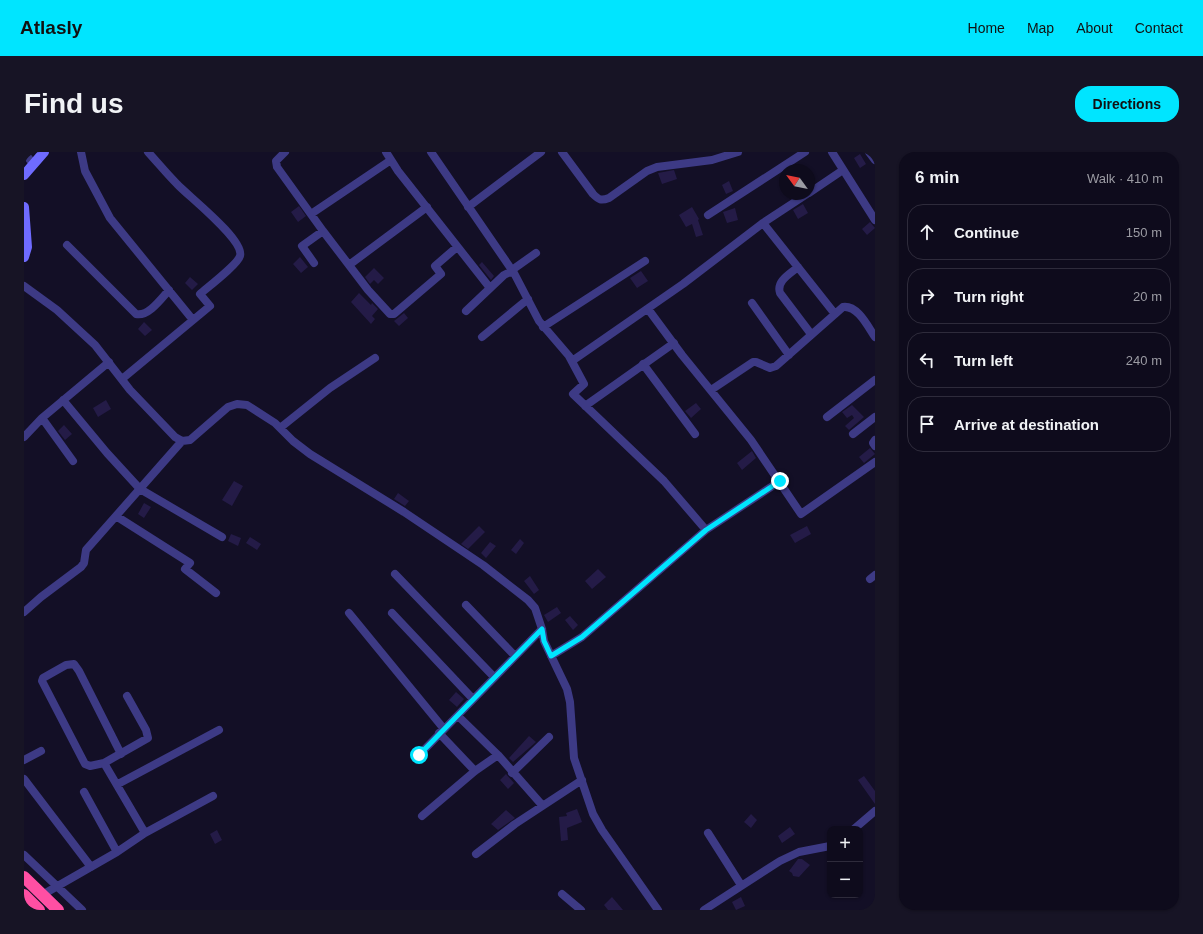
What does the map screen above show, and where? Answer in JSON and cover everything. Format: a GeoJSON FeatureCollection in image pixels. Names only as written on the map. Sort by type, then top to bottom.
{"type":"FeatureCollection","features":[{"type":"Feature","properties":{"kind":"highway"},"geometry":{"type":"LineString","coordinates":[[24,878],[58,910]]}},
{"type":"Feature","properties":{"kind":"street"},"geometry":{"type":"LineString","coordinates":[[24,152],[33,164]]}},
{"type":"Feature","properties":{"kind":"street"},"geometry":{"type":"LineString","coordinates":[[24,174],[44,152]]}},
{"type":"Feature","properties":{"kind":"street"},"geometry":{"type":"LineString","coordinates":[[81,152],[85,171],[110,218],[194,320]]}},
{"type":"Feature","properties":{"kind":"street"},"geometry":{"type":"LineString","coordinates":[[122,379],[210,306],[200,294],[240,258],[240,249],[230,236],[177,184],[148,152]]}},
{"type":"Feature","properties":{"kind":"street"},"geometry":{"type":"LineString","coordinates":[[285,152],[277,158],[276,164],[323,231],[390,314],[394,314],[441,274],[435,266],[457,246]]}},
{"type":"Feature","properties":{"kind":"street"},"geometry":{"type":"LineString","coordinates":[[386,152],[490,288]]}},
{"type":"Feature","properties":{"kind":"street"},"geometry":{"type":"LineString","coordinates":[[431,152],[513,271],[539,321],[572,361],[584,384],[573,394],[664,481],[706,530]]}},
{"type":"Feature","properties":{"kind":"street"},"geometry":{"type":"LineString","coordinates":[[468,207],[541,152]]}},
{"type":"Feature","properties":{"kind":"street"},"geometry":{"type":"LineString","coordinates":[[562,152],[593,194],[604,201],[647,170],[657,167],[712,160],[738,152]]}},
{"type":"Feature","properties":{"kind":"street"},"geometry":{"type":"LineString","coordinates":[[708,215],[806,152]]}},
{"type":"Feature","properties":{"kind":"street"},"geometry":{"type":"LineString","coordinates":[[832,152],[875,220]]}},
{"type":"Feature","properties":{"kind":"street"},"geometry":{"type":"LineString","coordinates":[[869,152],[875,160]]}},
{"type":"Feature","properties":{"kind":"street"},"geometry":{"type":"LineString","coordinates":[[311,214],[391,160]]}},
{"type":"Feature","properties":{"kind":"street"},"geometry":{"type":"LineString","coordinates":[[815,188],[843,170]]}},
{"type":"Feature","properties":{"kind":"street"},"geometry":{"type":"LineString","coordinates":[[572,361],[648,309],[763,223],[798,200]]}},
{"type":"Feature","properties":{"kind":"street"},"geometry":{"type":"LineString","coordinates":[[24,207],[27,247],[24,257]]}},
{"type":"Feature","properties":{"kind":"street"},"geometry":{"type":"LineString","coordinates":[[349,265],[427,207]]}},
{"type":"Feature","properties":{"kind":"street"},"geometry":{"type":"LineString","coordinates":[[763,223],[835,314]]}},
{"type":"Feature","properties":{"kind":"street"},"geometry":{"type":"LineString","coordinates":[[314,263],[302,246],[323,231]]}},
{"type":"Feature","properties":{"kind":"street"},"geometry":{"type":"LineString","coordinates":[[67,245],[136,314],[141,315],[147,313],[169,290]]}},
{"type":"Feature","properties":{"kind":"street"},"geometry":{"type":"LineString","coordinates":[[466,311],[504,275],[513,271],[536,252]]}},
{"type":"Feature","properties":{"kind":"street"},"geometry":{"type":"LineString","coordinates":[[544,327],[645,261]]}},
{"type":"Feature","properties":{"kind":"street"},"geometry":{"type":"LineString","coordinates":[[798,267],[780,283],[778,287],[780,293],[811,334]]}},
{"type":"Feature","properties":{"kind":"street"},"geometry":{"type":"LineString","coordinates":[[24,286],[57,310],[96,345],[122,379],[162,424],[175,436],[182,440],[190,440],[228,407],[237,404],[247,405],[275,423],[293,441],[310,454],[404,512],[516,589],[535,608],[542,629],[544,641],[567,689],[570,702],[574,758],[593,814],[602,830],[658,910]]}},
{"type":"Feature","properties":{"kind":"street"},"geometry":{"type":"LineString","coordinates":[[482,337],[528,299]]}},
{"type":"Feature","properties":{"kind":"street"},"geometry":{"type":"LineString","coordinates":[[752,302],[789,355]]}},
{"type":"Feature","properties":{"kind":"street"},"geometry":{"type":"LineString","coordinates":[[711,390],[752,362],[756,362],[770,368],[789,355],[843,307],[852,308],[864,320],[875,337]]}},
{"type":"Feature","properties":{"kind":"street"},"geometry":{"type":"LineString","coordinates":[[648,309],[751,440],[802,514],[875,462]]}},
{"type":"Feature","properties":{"kind":"street"},"geometry":{"type":"LineString","coordinates":[[585,406],[674,343]]}},
{"type":"Feature","properties":{"kind":"street"},"geometry":{"type":"LineString","coordinates":[[280,428],[330,388],[375,358]]}},
{"type":"Feature","properties":{"kind":"street"},"geometry":{"type":"LineString","coordinates":[[24,437],[42,418],[108,362]]}},
{"type":"Feature","properties":{"kind":"street"},"geometry":{"type":"LineString","coordinates":[[643,364],[695,434]]}},
{"type":"Feature","properties":{"kind":"street"},"geometry":{"type":"LineString","coordinates":[[827,417],[875,380]]}},
{"type":"Feature","properties":{"kind":"street"},"geometry":{"type":"LineString","coordinates":[[63,400],[107,453],[140,489],[222,537]]}},
{"type":"Feature","properties":{"kind":"street"},"geometry":{"type":"LineString","coordinates":[[853,434],[875,417]]}},
{"type":"Feature","properties":{"kind":"street"},"geometry":{"type":"LineString","coordinates":[[42,418],[73,461]]}},
{"type":"Feature","properties":{"kind":"street"},"geometry":{"type":"LineString","coordinates":[[24,612],[40,597],[81,567],[84,563],[86,550],[182,440]]}},
{"type":"Feature","properties":{"kind":"street"},"geometry":{"type":"LineString","coordinates":[[875,440],[875,446]]}},
{"type":"Feature","properties":{"kind":"street"},"geometry":{"type":"LineString","coordinates":[[551,656],[582,637],[706,530],[780,481]]}},
{"type":"Feature","properties":{"kind":"street"},"geometry":{"type":"LineString","coordinates":[[116,516],[190,563],[185,569],[216,593]]}},
{"type":"Feature","properties":{"kind":"street"},"geometry":{"type":"LineString","coordinates":[[395,574],[494,677]]}},
{"type":"Feature","properties":{"kind":"street"},"geometry":{"type":"LineString","coordinates":[[466,604],[515,656]]}},
{"type":"Feature","properties":{"kind":"street"},"geometry":{"type":"LineString","coordinates":[[349,613],[475,771]]}},
{"type":"Feature","properties":{"kind":"street"},"geometry":{"type":"LineString","coordinates":[[392,613],[473,699]]}},
{"type":"Feature","properties":{"kind":"street"},"geometry":{"type":"LineString","coordinates":[[419,755],[542,629]]}},
{"type":"Feature","properties":{"kind":"street"},"geometry":{"type":"LineString","coordinates":[[121,754],[74,664],[66,665],[43,678],[42,681],[85,764],[90,766],[104,763],[121,754],[148,738],[146,730],[127,696]]}},
{"type":"Feature","properties":{"kind":"street"},"geometry":{"type":"LineString","coordinates":[[458,716],[498,755],[512,773],[542,805]]}},
{"type":"Feature","properties":{"kind":"street"},"geometry":{"type":"LineString","coordinates":[[118,784],[219,730]]}},
{"type":"Feature","properties":{"kind":"street"},"geometry":{"type":"LineString","coordinates":[[512,773],[549,737]]}},
{"type":"Feature","properties":{"kind":"street"},"geometry":{"type":"LineString","coordinates":[[24,760],[42,751]]}},
{"type":"Feature","properties":{"kind":"street"},"geometry":{"type":"LineString","coordinates":[[422,816],[475,771],[498,755]]}},
{"type":"Feature","properties":{"kind":"street"},"geometry":{"type":"LineString","coordinates":[[104,763],[118,784],[145,833]]}},
{"type":"Feature","properties":{"kind":"street"},"geometry":{"type":"LineString","coordinates":[[24,779],[91,867]]}},
{"type":"Feature","properties":{"kind":"street"},"geometry":{"type":"LineString","coordinates":[[476,854],[542,805],[582,780]]}},
{"type":"Feature","properties":{"kind":"street"},"geometry":{"type":"LineString","coordinates":[[84,792],[118,852]]}},
{"type":"Feature","properties":{"kind":"street"},"geometry":{"type":"LineString","coordinates":[[42,895],[118,852],[145,833],[213,796]]}},
{"type":"Feature","properties":{"kind":"street"},"geometry":{"type":"LineString","coordinates":[[858,826],[875,811]]}},
{"type":"Feature","properties":{"kind":"street"},"geometry":{"type":"LineString","coordinates":[[708,833],[741,885]]}},
{"type":"Feature","properties":{"kind":"street"},"geometry":{"type":"LineString","coordinates":[[704,910],[741,885],[790,856],[799,852],[827,847]]}},
{"type":"Feature","properties":{"kind":"street"},"geometry":{"type":"LineString","coordinates":[[24,855],[56,887],[82,910]]}},
{"type":"Feature","properties":{"kind":"street"},"geometry":{"type":"LineString","coordinates":[[562,894],[580,910]]}},
{"type":"Feature","properties":{"kind":"building"},"geometry":{"type":"Polygon","coordinates":[[[860,154],[866,164],[860,168],[854,158],[860,154]]]}},
{"type":"Feature","properties":{"kind":"building"},"geometry":{"type":"Polygon","coordinates":[[[674,170],[677,179],[662,184],[658,173],[674,170]]]}},
{"type":"Feature","properties":{"kind":"building"},"geometry":{"type":"Polygon","coordinates":[[[729,181],[733,191],[726,194],[722,185],[729,181]]]}},
{"type":"Feature","properties":{"kind":"building"},"geometry":{"type":"Polygon","coordinates":[[[803,204],[808,213],[798,219],[793,210],[803,204]]]}},
{"type":"Feature","properties":{"kind":"building"},"geometry":{"type":"Polygon","coordinates":[[[299,206],[306,216],[298,222],[291,212],[299,206]]]}},
{"type":"Feature","properties":{"kind":"building"},"geometry":{"type":"Polygon","coordinates":[[[692,207],[699,219],[698,220],[703,235],[696,237],[692,224],[686,227],[679,215],[692,207]]]}},
{"type":"Feature","properties":{"kind":"building"},"geometry":{"type":"Polygon","coordinates":[[[735,208],[738,220],[727,223],[723,212],[735,208]]]}},
{"type":"Feature","properties":{"kind":"building"},"geometry":{"type":"Polygon","coordinates":[[[870,222],[875,228],[867,235],[862,229],[870,222]]]}},
{"type":"Feature","properties":{"kind":"building"},"geometry":{"type":"Polygon","coordinates":[[[300,257],[308,267],[301,273],[293,264],[300,257]]]}},
{"type":"Feature","properties":{"kind":"building"},"geometry":{"type":"Polygon","coordinates":[[[482,262],[494,276],[491,280],[479,265],[482,262]]]}},
{"type":"Feature","properties":{"kind":"building"},"geometry":{"type":"Polygon","coordinates":[[[374,268],[384,278],[378,284],[374,280],[370,284],[365,277],[374,268]]]}},
{"type":"Feature","properties":{"kind":"building"},"geometry":{"type":"Polygon","coordinates":[[[641,271],[648,281],[637,288],[630,278],[641,271]]]}},
{"type":"Feature","properties":{"kind":"building"},"geometry":{"type":"Polygon","coordinates":[[[190,277],[198,284],[192,290],[185,283],[190,277]]]}},
{"type":"Feature","properties":{"kind":"building"},"geometry":{"type":"Polygon","coordinates":[[[359,293],[371,305],[372,303],[378,309],[372,316],[375,319],[371,324],[351,302],[359,293]]]}},
{"type":"Feature","properties":{"kind":"building"},"geometry":{"type":"Polygon","coordinates":[[[404,313],[408,318],[399,326],[394,321],[404,313]]]}},
{"type":"Feature","properties":{"kind":"building"},"geometry":{"type":"Polygon","coordinates":[[[144,322],[152,330],[145,336],[138,329],[144,322]]]}},
{"type":"Feature","properties":{"kind":"building"},"geometry":{"type":"Polygon","coordinates":[[[106,400],[111,409],[98,417],[93,408],[106,400]]]}},
{"type":"Feature","properties":{"kind":"building"},"geometry":{"type":"Polygon","coordinates":[[[696,403],[701,409],[691,418],[685,411],[696,403]]]}},
{"type":"Feature","properties":{"kind":"building"},"geometry":{"type":"Polygon","coordinates":[[[852,405],[864,417],[849,430],[845,426],[854,418],[852,415],[847,418],[842,412],[852,405]]]}},
{"type":"Feature","properties":{"kind":"building"},"geometry":{"type":"Polygon","coordinates":[[[64,425],[72,434],[65,440],[58,431],[64,425]]]}},
{"type":"Feature","properties":{"kind":"building"},"geometry":{"type":"Polygon","coordinates":[[[870,448],[875,454],[864,463],[859,457],[870,448]]]}},
{"type":"Feature","properties":{"kind":"building"},"geometry":{"type":"Polygon","coordinates":[[[752,451],[756,458],[742,470],[737,463],[752,451]]]}},
{"type":"Feature","properties":{"kind":"building"},"geometry":{"type":"Polygon","coordinates":[[[234,481],[243,486],[232,506],[222,500],[234,481]]]}},
{"type":"Feature","properties":{"kind":"building"},"geometry":{"type":"Polygon","coordinates":[[[398,493],[409,501],[405,506],[394,499],[398,493]]]}},
{"type":"Feature","properties":{"kind":"building"},"geometry":{"type":"Polygon","coordinates":[[[144,503],[151,507],[144,518],[138,514],[144,503]]]}},
{"type":"Feature","properties":{"kind":"building"},"geometry":{"type":"Polygon","coordinates":[[[479,526],[485,532],[468,549],[461,544],[479,526]]]}},
{"type":"Feature","properties":{"kind":"building"},"geometry":{"type":"Polygon","coordinates":[[[807,526],[811,534],[795,543],[790,535],[807,526]]]}},
{"type":"Feature","properties":{"kind":"building"},"geometry":{"type":"Polygon","coordinates":[[[231,534],[241,538],[238,546],[228,541],[231,534]]]}},
{"type":"Feature","properties":{"kind":"building"},"geometry":{"type":"Polygon","coordinates":[[[250,537],[261,544],[257,550],[246,543],[250,537]]]}},
{"type":"Feature","properties":{"kind":"building"},"geometry":{"type":"Polygon","coordinates":[[[520,539],[524,543],[516,554],[511,550],[520,539]]]}},
{"type":"Feature","properties":{"kind":"building"},"geometry":{"type":"Polygon","coordinates":[[[490,542],[496,546],[486,558],[481,553],[490,542]]]}},
{"type":"Feature","properties":{"kind":"building"},"geometry":{"type":"Polygon","coordinates":[[[598,569],[606,577],[592,589],[585,581],[598,569]]]}},
{"type":"Feature","properties":{"kind":"building"},"geometry":{"type":"Polygon","coordinates":[[[530,576],[539,590],[534,594],[524,581],[530,576]]]}},
{"type":"Feature","properties":{"kind":"building"},"geometry":{"type":"Polygon","coordinates":[[[557,607],[561,613],[548,622],[544,615],[557,607]]]}},
{"type":"Feature","properties":{"kind":"building"},"geometry":{"type":"Polygon","coordinates":[[[570,616],[578,625],[573,630],[565,620],[570,616]]]}},
{"type":"Feature","properties":{"kind":"building"},"geometry":{"type":"Polygon","coordinates":[[[456,692],[464,699],[457,707],[449,700],[456,692]]]}},
{"type":"Feature","properties":{"kind":"building"},"geometry":{"type":"Polygon","coordinates":[[[529,736],[536,742],[513,762],[509,758],[529,736]]]}},
{"type":"Feature","properties":{"kind":"building"},"geometry":{"type":"Polygon","coordinates":[[[506,774],[514,783],[508,789],[500,780],[506,774]]]}},
{"type":"Feature","properties":{"kind":"building"},"geometry":{"type":"Polygon","coordinates":[[[864,776],[875,791],[875,804],[858,780],[864,776]]]}},
{"type":"Feature","properties":{"kind":"building"},"geometry":{"type":"Polygon","coordinates":[[[577,809],[582,822],[567,828],[568,840],[561,841],[559,817],[567,816],[566,813],[577,809]]]}},
{"type":"Feature","properties":{"kind":"building"},"geometry":{"type":"Polygon","coordinates":[[[506,810],[515,818],[498,830],[491,824],[506,810]]]}},
{"type":"Feature","properties":{"kind":"building"},"geometry":{"type":"Polygon","coordinates":[[[751,814],[757,820],[751,828],[744,822],[751,814]]]}},
{"type":"Feature","properties":{"kind":"building"},"geometry":{"type":"Polygon","coordinates":[[[790,827],[795,834],[782,843],[778,836],[790,827]]]}},
{"type":"Feature","properties":{"kind":"building"},"geometry":{"type":"Polygon","coordinates":[[[217,830],[222,840],[215,844],[210,834],[217,830]]]}},
{"type":"Feature","properties":{"kind":"building"},"geometry":{"type":"Polygon","coordinates":[[[798,859],[802,859],[810,865],[799,877],[793,876],[789,871],[798,859]]]}},
{"type":"Feature","properties":{"kind":"building"},"geometry":{"type":"Polygon","coordinates":[[[612,897],[623,910],[608,910],[604,905],[612,897]]]}},
{"type":"Feature","properties":{"kind":"building"},"geometry":{"type":"Polygon","coordinates":[[[741,897],[745,906],[736,910],[732,902],[741,897]]]}},
{"type":"Feature","properties":{"kind":"route"},"geometry":{"type":"LineString","coordinates":[[419,755],[542,629],[544,641],[551,656],[582,637],[706,530],[780,481]]}}]}
